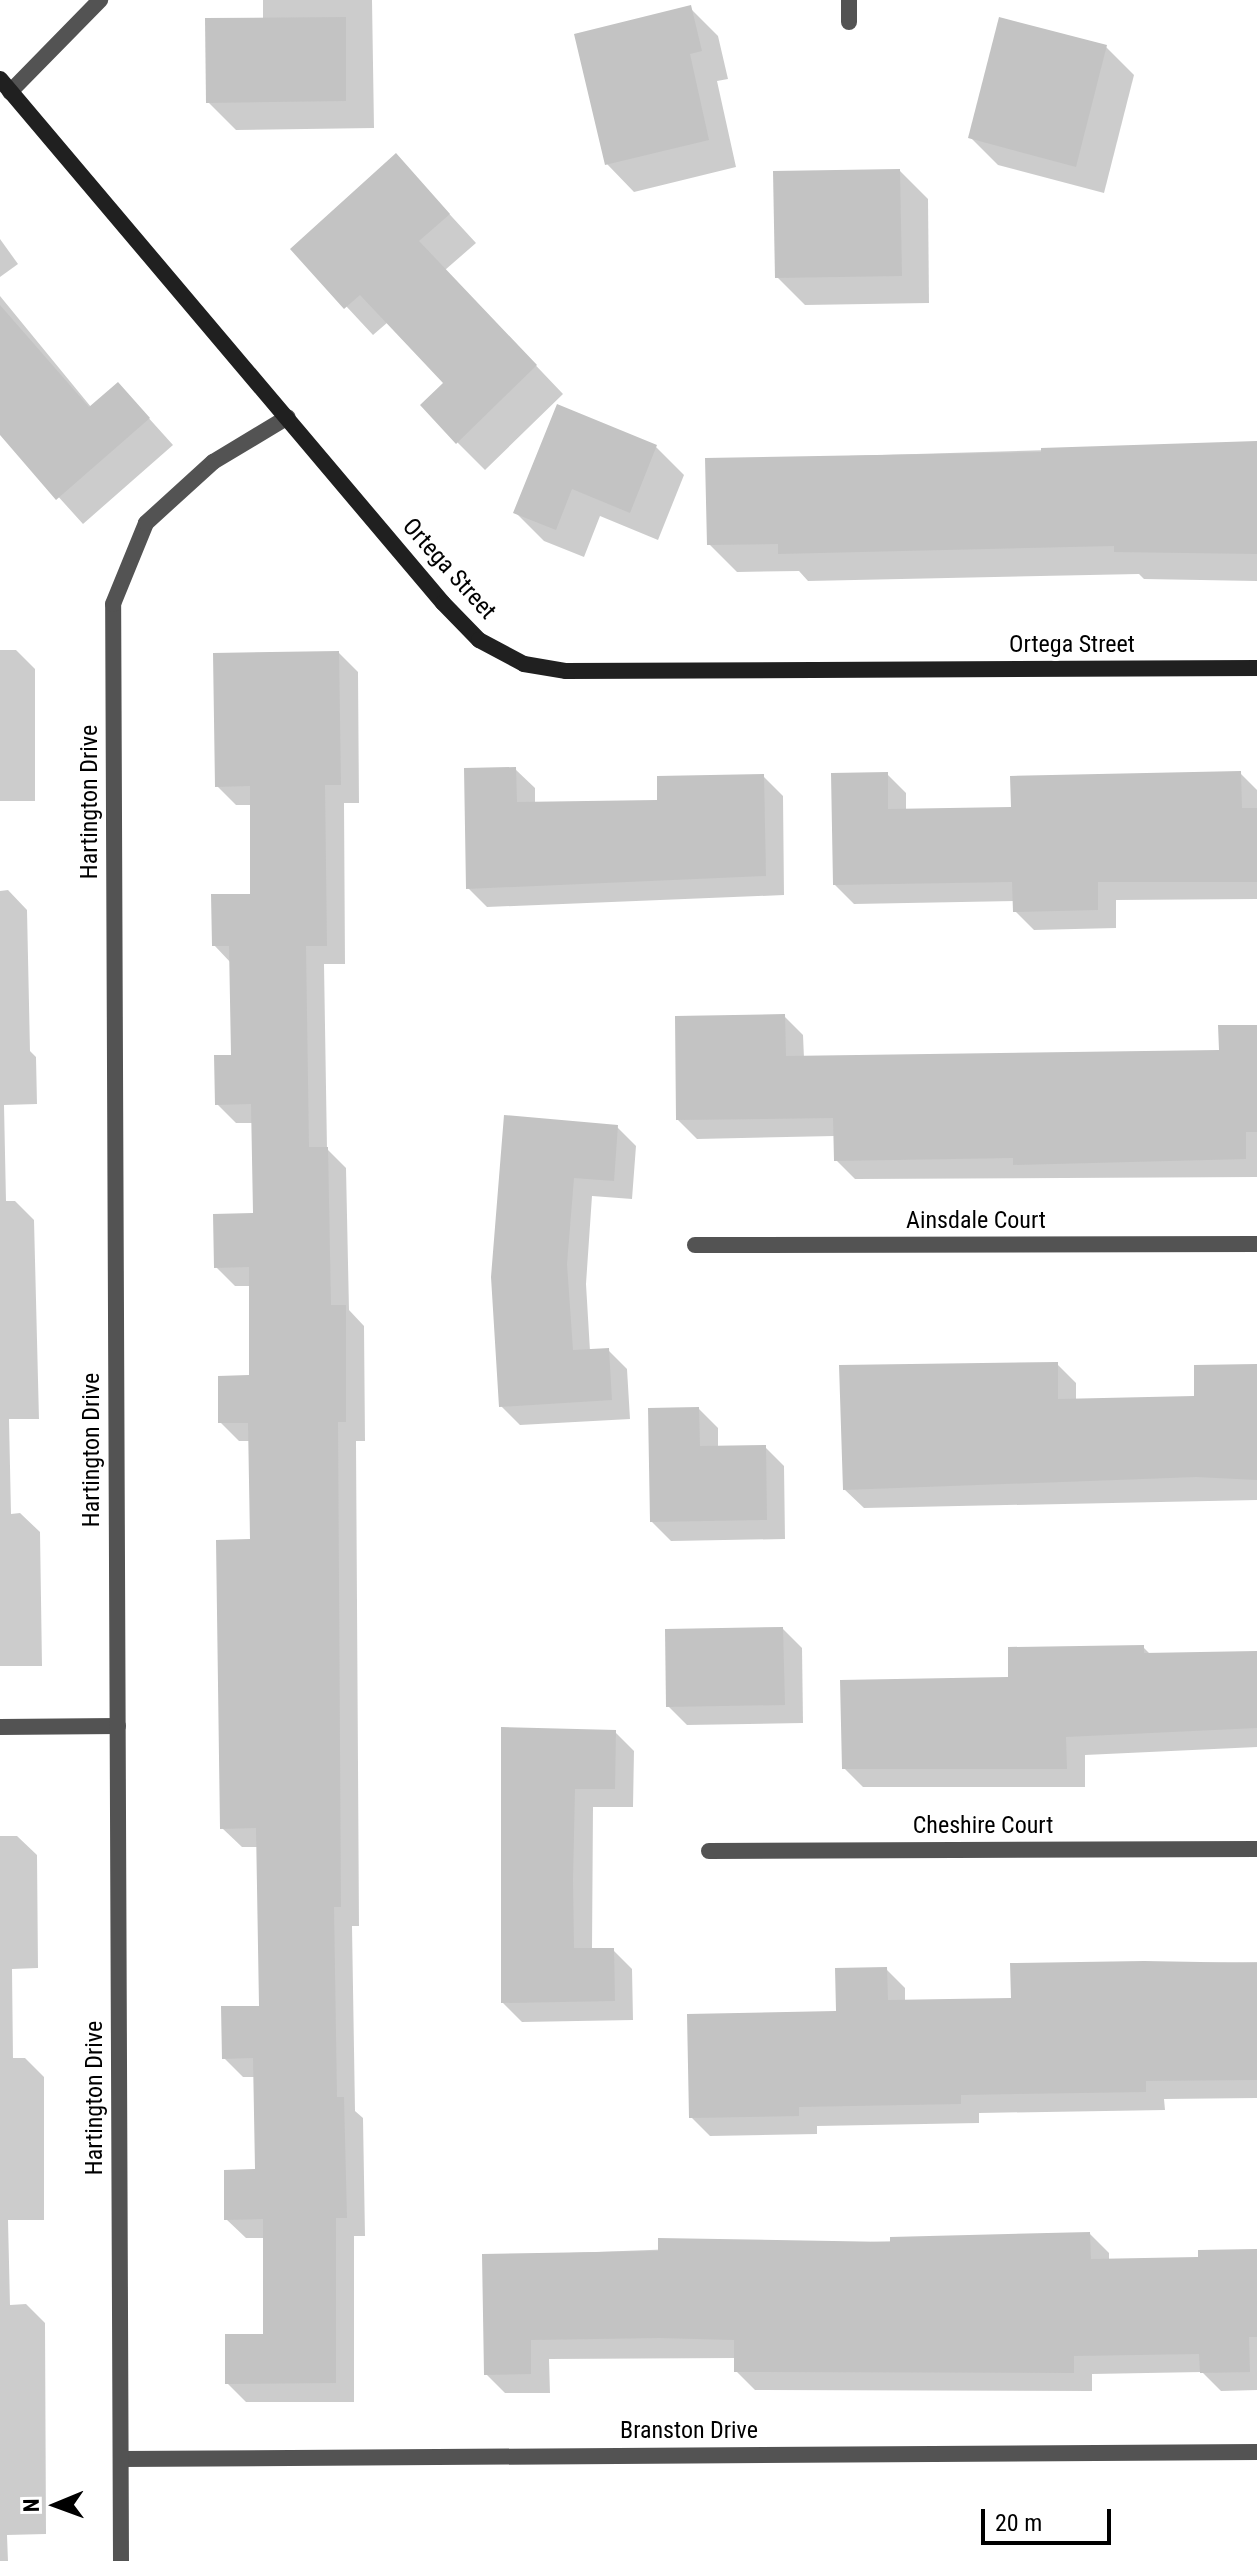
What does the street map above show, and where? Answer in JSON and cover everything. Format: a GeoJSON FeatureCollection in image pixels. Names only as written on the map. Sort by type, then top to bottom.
{"type":"FeatureCollection","features":[{"type":"Feature","properties":{"kind":"street"},"geometry":{"type":"LineString","coordinates":[[5,86],[100,0]]}},
{"type":"Feature","properties":{"kind":"street"},"geometry":{"type":"LineString","coordinates":[[849,0],[849,22]]}},
{"type":"Feature","properties":{"kind":"street","name":"Ortega Street"},"geometry":{"type":"LineString","coordinates":[[5,86],[443,603],[479,640],[524,664],[566,671],[1257,668]]}},
{"type":"Feature","properties":{"kind":"street","name":"Hartington Drive"},"geometry":{"type":"LineString","coordinates":[[121,2561],[113,604],[146,523],[213,462],[288,417]]}},
{"type":"Feature","properties":{"kind":"street","name":"Ainsdale Court"},"geometry":{"type":"LineString","coordinates":[[695,1245],[1257,1244]]}},
{"type":"Feature","properties":{"kind":"street"},"geometry":{"type":"LineString","coordinates":[[0,1727],[118,1726]]}},
{"type":"Feature","properties":{"kind":"street","name":"Cheshire Court"},"geometry":{"type":"LineString","coordinates":[[709,1851],[1257,1849]]}},
{"type":"Feature","properties":{"kind":"street","name":"Branston Drive"},"geometry":{"type":"LineString","coordinates":[[121,2459],[1257,2452]]}},
{"type":"Feature","properties":{"kind":"building"},"geometry":{"type":"Polygon","coordinates":[[[691,5],[702,51],[690,54],[709,140],[605,165],[574,34],[691,5]]]}},
{"type":"Feature","properties":{"kind":"building"},"geometry":{"type":"Polygon","coordinates":[[[346,17],[346,101],[206,103],[205,18],[346,17]]]}},
{"type":"Feature","properties":{"kind":"building"},"geometry":{"type":"Polygon","coordinates":[[[999,17],[1107,45],[1076,167],[968,138],[999,17]]]}},
{"type":"Feature","properties":{"kind":"building"},"geometry":{"type":"Polygon","coordinates":[[[396,153],[450,214],[419,241],[537,365],[456,444],[420,405],[443,383],[360,295],[344,309],[290,249],[396,153]]]}},
{"type":"Feature","properties":{"kind":"building"},"geometry":{"type":"Polygon","coordinates":[[[900,169],[902,276],[775,278],[773,171],[900,169]]]}},
{"type":"Feature","properties":{"kind":"building"},"geometry":{"type":"Polygon","coordinates":[[[0,305],[89,407],[118,382],[150,418],[56,500],[0,435],[0,305]]]}},
{"type":"Feature","properties":{"kind":"building"},"geometry":{"type":"Polygon","coordinates":[[[557,404],[657,445],[630,513],[572,489],[556,530],[513,513],[557,404]]]}},
{"type":"Feature","properties":{"kind":"building"},"geometry":{"type":"Polygon","coordinates":[[[1257,441],[1257,554],[1114,552],[1114,546],[778,554],[778,544],[707,545],[705,458],[1041,452],[1041,448],[1257,441]]]}},
{"type":"Feature","properties":{"kind":"building"},"geometry":{"type":"Polygon","coordinates":[[[339,651],[341,785],[325,785],[327,946],[306,946],[309,1147],[328,1147],[331,1305],[346,1305],[346,1422],[338,1422],[341,1907],[334,1907],[337,2097],[344,2097],[347,2218],[336,2218],[336,2383],[225,2384],[225,2334],[263,2334],[263,2219],[224,2220],[224,2170],[255,2169],[253,2058],[222,2059],[221,2006],[259,2006],[256,1828],[220,1829],[216,1540],[250,1539],[248,1423],[218,1423],[218,1376],[249,1375],[249,1267],[214,1268],[213,1214],[253,1213],[251,1104],[215,1105],[214,1055],[231,1055],[229,946],[212,946],[211,894],[250,894],[250,786],[215,787],[213,653],[339,651]]]}},
{"type":"Feature","properties":{"kind":"building"},"geometry":{"type":"Polygon","coordinates":[[[516,767],[517,802],[657,800],[657,776],[764,774],[766,876],[466,889],[464,768],[516,767]]]}},
{"type":"Feature","properties":{"kind":"building"},"geometry":{"type":"Polygon","coordinates":[[[1241,771],[1242,808],[1257,808],[1257,882],[1098,882],[1098,910],[1013,912],[1012,882],[833,885],[831,773],[888,772],[888,809],[1011,807],[1010,776],[1241,771]]]}},
{"type":"Feature","properties":{"kind":"building"},"geometry":{"type":"Polygon","coordinates":[[[785,1014],[786,1056],[1219,1050],[1218,1025],[1257,1025],[1257,1132],[1246,1132],[1246,1159],[1013,1165],[1013,1158],[834,1161],[833,1118],[676,1120],[675,1016],[785,1014]]]}},
{"type":"Feature","properties":{"kind":"building"},"geometry":{"type":"Polygon","coordinates":[[[504,1115],[618,1125],[614,1181],[574,1178],[567,1264],[573,1350],[609,1348],[612,1400],[499,1407],[491,1277],[504,1115]]]}},
{"type":"Feature","properties":{"kind":"building"},"geometry":{"type":"Polygon","coordinates":[[[1058,1362],[1058,1399],[1194,1396],[1194,1365],[1257,1364],[1257,1480],[1196,1477],[843,1490],[839,1365],[1058,1362]]]}},
{"type":"Feature","properties":{"kind":"building"},"geometry":{"type":"Polygon","coordinates":[[[699,1407],[700,1446],[766,1445],[767,1520],[650,1522],[648,1408],[699,1407]]]}},
{"type":"Feature","properties":{"kind":"building"},"geometry":{"type":"Polygon","coordinates":[[[783,1627],[785,1705],[666,1707],[665,1629],[783,1627]]]}},
{"type":"Feature","properties":{"kind":"building"},"geometry":{"type":"Polygon","coordinates":[[[1144,1645],[1144,1653],[1257,1651],[1257,1728],[1066,1737],[1067,1769],[842,1769],[840,1680],[1008,1677],[1008,1647],[1144,1645]]]}},
{"type":"Feature","properties":{"kind":"building"},"geometry":{"type":"Polygon","coordinates":[[[501,1727],[616,1730],[615,1789],[575,1789],[573,1880],[574,1948],[614,1948],[615,2001],[501,2003],[501,1727]]]}},
{"type":"Feature","properties":{"kind":"building"},"geometry":{"type":"Polygon","coordinates":[[[1010,1963],[1257,1963],[1257,2080],[1146,2081],[1146,2092],[961,2095],[961,2104],[799,2107],[799,2116],[689,2118],[687,2014],[836,2011],[835,1968],[887,1967],[888,2000],[1011,1998],[1010,1963]]]}},
{"type":"Feature","properties":{"kind":"building"},"geometry":{"type":"Polygon","coordinates":[[[1090,2232],[1091,2259],[1198,2257],[1198,2250],[1257,2249],[1257,2337],[1249,2337],[1250,2372],[1200,2373],[1199,2354],[1074,2356],[1074,2373],[734,2372],[734,2340],[659,2338],[531,2340],[531,2374],[484,2375],[482,2254],[658,2251],[658,2238],[890,2242],[890,2237],[1090,2232]]]}}]}
